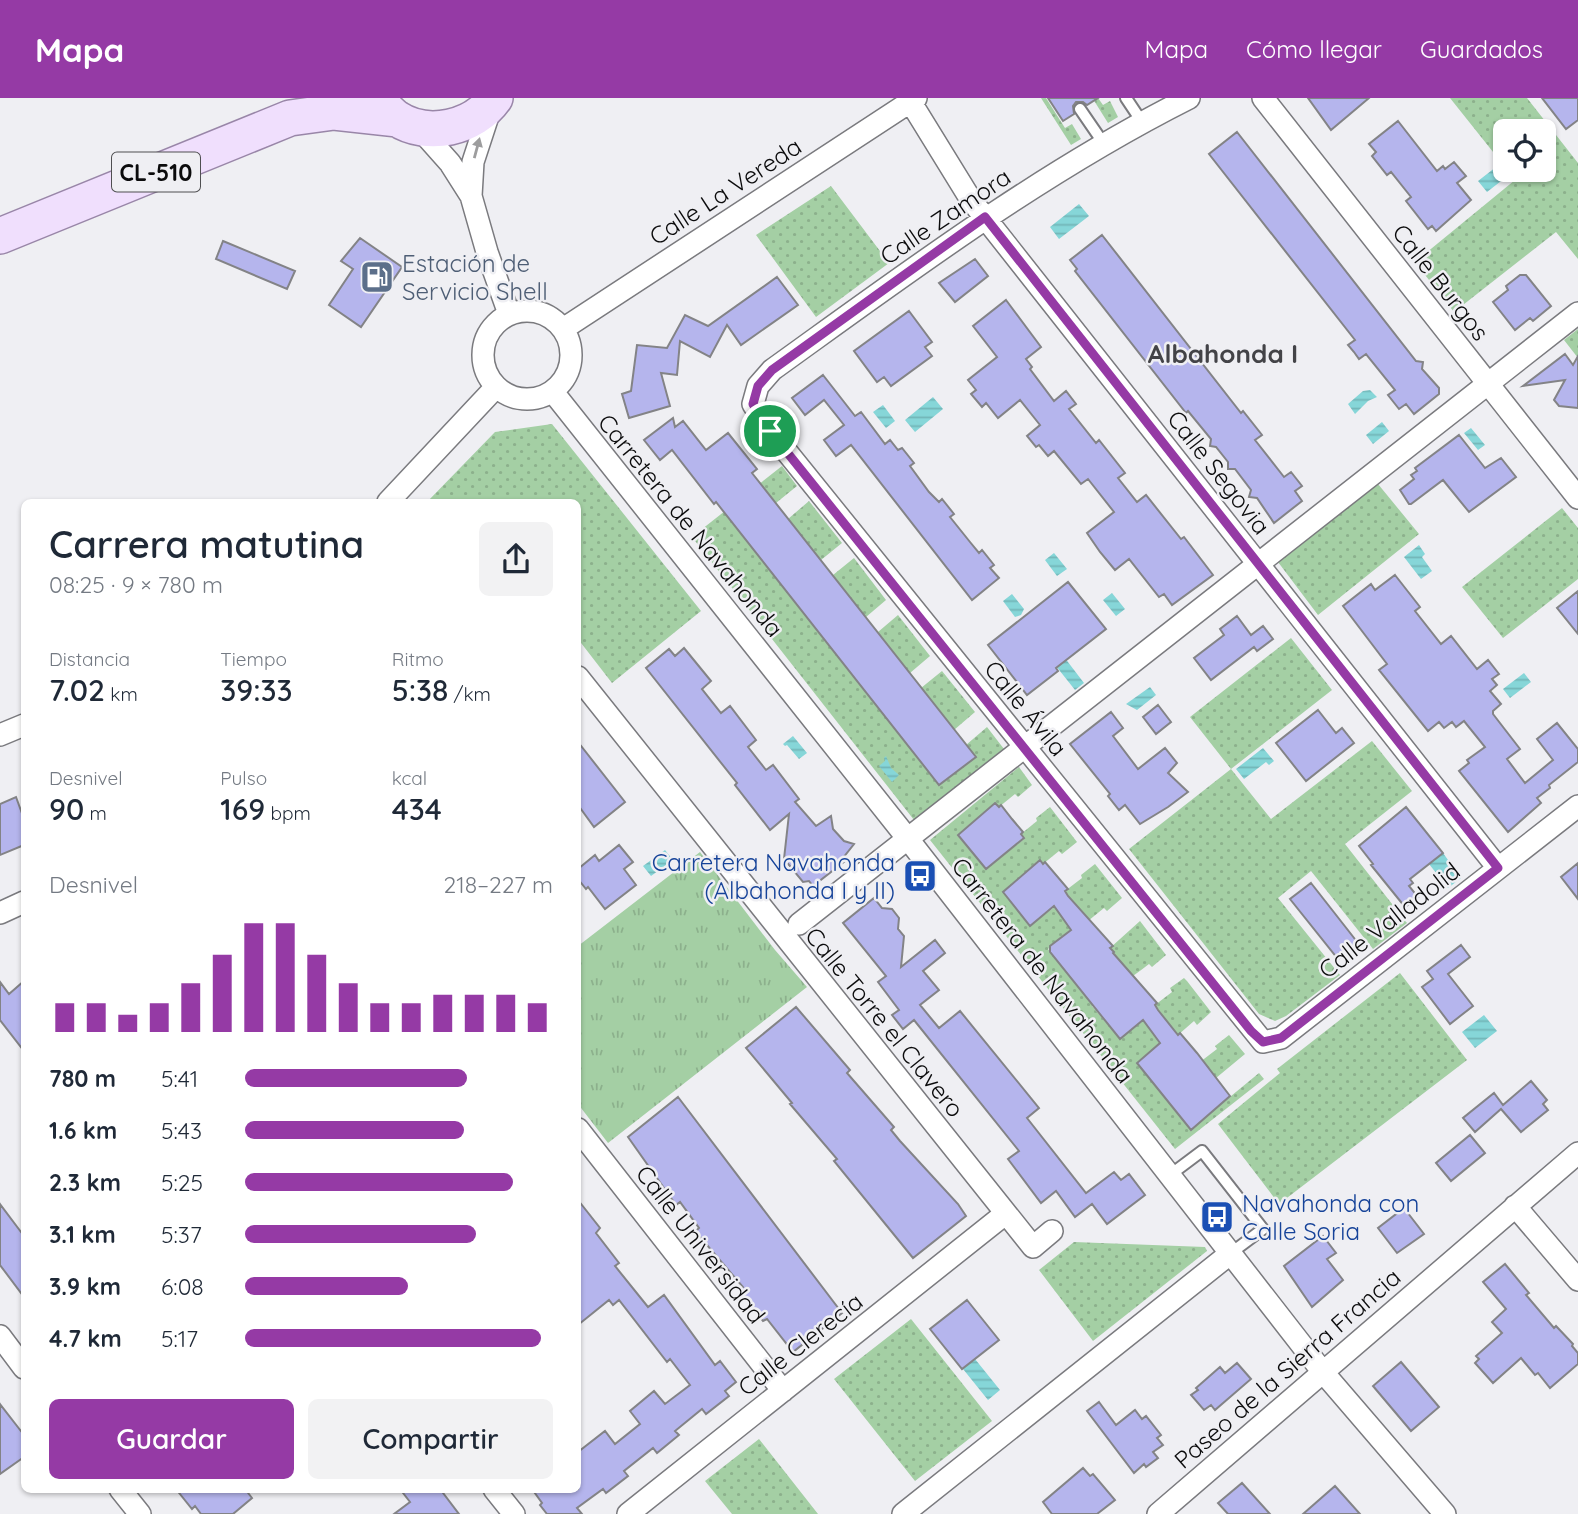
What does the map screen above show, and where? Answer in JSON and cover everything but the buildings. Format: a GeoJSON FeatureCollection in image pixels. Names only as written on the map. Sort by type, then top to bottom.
{"type":"FeatureCollection","features":[{"type":"Feature","properties":{"kind":"main road","name":"CL-510"},"geometry":{"type":"LineString","coordinates":[[0,236],[302,108],[397,115],[444,129],[468,121],[494,100]]}},
{"type":"Feature","properties":{"kind":"street","name":"Calle Burgos"},"geometry":{"type":"LineString","coordinates":[[1263,98],[1578,498]]}},
{"type":"Feature","properties":{"kind":"street"},"geometry":{"type":"LineString","coordinates":[[471,196],[473,162],[494,100]]}},
{"type":"Feature","properties":{"kind":"street","name":"Calle Segovia"},"geometry":{"type":"LineString","coordinates":[[913,100],[971,200],[1498,868]]}},
{"type":"Feature","properties":{"kind":"street","name":"Calle La Vereda"},"geometry":{"type":"LineString","coordinates":[[563,329],[913,100]]}},
{"type":"Feature","properties":{"kind":"street","name":"Calle Zamora"},"geometry":{"type":"LineString","coordinates":[[753,404],[758,386],[772,370],[985,217],[1181,100]]}},
{"type":"Feature","properties":{"kind":"street"},"geometry":{"type":"LineString","coordinates":[[397,115],[450,163],[471,196],[486,252],[509,314]]}},
{"type":"Feature","properties":{"kind":"street"},"geometry":{"type":"LineString","coordinates":[[0,218],[77,204]]}},
{"type":"Feature","properties":{"kind":"street"},"geometry":{"type":"LineString","coordinates":[[523,311],[538,312],[552,318],[563,329],[570,345],[571,363],[565,379],[553,392],[532,400],[511,398],[495,388],[484,370],[482,360],[484,341],[494,325],[509,314],[523,311]]}},
{"type":"Feature","properties":{"kind":"street"},"geometry":{"type":"LineString","coordinates":[[799,924],[1578,313]]}},
{"type":"Feature","properties":{"kind":"street"},"geometry":{"type":"LineString","coordinates":[[391,499],[495,388]]}},
{"type":"Feature","properties":{"kind":"street","name":"Carretera de Navahonda"},"geometry":{"type":"LineString","coordinates":[[553,392],[908,839],[1322,1371],[1445,1514]]}},
{"type":"Feature","properties":{"kind":"street","name":"Calle Ávila"},"geometry":{"type":"LineString","coordinates":[[753,404],[770,431],[1251,1031],[1263,1042]]}},
{"type":"Feature","properties":{"kind":"street","name":"Calle Torre el Clavero"},"geometry":{"type":"LineString","coordinates":[[581,681],[1033,1247],[1052,1231]]}},
{"type":"Feature","properties":{"kind":"street"},"geometry":{"type":"LineString","coordinates":[[0,735],[21,726]]}},
{"type":"Feature","properties":{"kind":"street","name":"Calle Valladolid"},"geometry":{"type":"LineString","coordinates":[[1263,1042],[1281,1038],[1578,806]]}},
{"type":"Feature","properties":{"kind":"street"},"geometry":{"type":"LineString","coordinates":[[0,913],[21,903]]}},
{"type":"Feature","properties":{"kind":"street","name":"Calle Universidad"},"geometry":{"type":"LineString","coordinates":[[581,1133],[783,1391]]}},
{"type":"Feature","properties":{"kind":"street","name":"Paseo de la Sierra Francia"},"geometry":{"type":"LineString","coordinates":[[1158,1514],[1578,1153]]}},
{"type":"Feature","properties":{"kind":"street"},"geometry":{"type":"LineString","coordinates":[[1515,1206],[1578,1280]]}},
{"type":"Feature","properties":{"kind":"street","name":"Calle Clerecía"},"geometry":{"type":"LineString","coordinates":[[628,1514],[1005,1214]]}},
{"type":"Feature","properties":{"kind":"street"},"geometry":{"type":"LineString","coordinates":[[903,1514],[1231,1253]]}},
{"type":"Feature","properties":{"kind":"street"},"geometry":{"type":"LineString","coordinates":[[0,1336],[14,1365]]}},
{"type":"Feature","properties":{"kind":"street"},"geometry":{"type":"LineString","coordinates":[[123,1493],[140,1514]]}},
{"type":"Feature","properties":{"kind":"street"},"geometry":{"type":"LineString","coordinates":[[497,1493],[514,1514]]}},
{"type":"Feature","properties":{"kind":"lane"},"geometry":{"type":"LineString","coordinates":[[1126,98],[1142,122]]}},
{"type":"Feature","properties":{"kind":"lane"},"geometry":{"type":"LineString","coordinates":[[1080,109],[1104,144]]}},
{"type":"Feature","properties":{"kind":"lane"},"geometry":{"type":"LineString","coordinates":[[1170,1175],[1202,1151],[1210,1160],[1263,1229],[1231,1253]]}},
{"type":"Feature","properties":{"kind":"green space"},"geometry":{"type":"Polygon","coordinates":[[[1041,98],[1046,98],[1065,128],[1072,124],[1081,139],[1071,145],[1041,98]]]}},
{"type":"Feature","properties":{"kind":"green space"},"geometry":{"type":"Polygon","coordinates":[[[1083,98],[1098,98],[1103,105],[1110,101],[1118,117],[1108,123],[1093,99],[1083,98]]]}},
{"type":"Feature","properties":{"kind":"green space"},"geometry":{"type":"Polygon","coordinates":[[[1450,98],[1527,98],[1543,119],[1493,119],[1493,152],[1450,98]]]}},
{"type":"Feature","properties":{"kind":"green space"},"geometry":{"type":"Polygon","coordinates":[[[1556,135],[1578,163],[1578,259],[1556,232],[1454,312],[1415,262],[1513,182],[1556,182],[1556,135]]]}},
{"type":"Feature","properties":{"kind":"green space"},"geometry":{"type":"Polygon","coordinates":[[[831,186],[889,263],[816,317],[756,235],[831,186]]]}},
{"type":"Feature","properties":{"kind":"green space"},"geometry":{"type":"Polygon","coordinates":[[[1578,329],[1578,358],[1564,340],[1578,329]]]}},
{"type":"Feature","properties":{"kind":"green space"},"geometry":{"type":"Polygon","coordinates":[[[552,424],[701,611],[612,683],[581,643],[581,499],[430,499],[495,432],[552,424]]]}},
{"type":"Feature","properties":{"kind":"green space"},"geometry":{"type":"Polygon","coordinates":[[[782,466],[797,486],[776,503],[767,492],[797,531],[788,519],[809,501],[842,543],[821,560],[811,549],[842,588],[833,575],[854,558],[886,600],[866,617],[887,644],[878,632],[898,615],[930,656],[910,673],[864,690],[873,701],[879,697],[886,718],[895,729],[921,688],[942,671],[975,712],[954,730],[930,774],[940,785],[975,757],[966,745],[987,727],[1004,749],[914,820],[692,537],[782,466]]]}},
{"type":"Feature","properties":{"kind":"green space"},"geometry":{"type":"Polygon","coordinates":[[[1378,484],[1419,534],[1318,615],[1278,562],[1378,484]]]}},
{"type":"Feature","properties":{"kind":"green space"},"geometry":{"type":"Polygon","coordinates":[[[1562,508],[1578,528],[1578,579],[1503,638],[1462,587],[1562,508]]]}},
{"type":"Feature","properties":{"kind":"green space"},"geometry":{"type":"Polygon","coordinates":[[[1291,638],[1332,690],[1231,769],[1190,717],[1291,638]]]}},
{"type":"Feature","properties":{"kind":"green space"},"geometry":{"type":"Polygon","coordinates":[[[1372,741],[1412,791],[1345,844],[1407,923],[1373,949],[1311,871],[1278,898],[1340,975],[1286,1016],[1275,1021],[1259,1014],[1129,849],[1231,769],[1271,819],[1372,741]]]}},
{"type":"Feature","properties":{"kind":"green space"},"geometry":{"type":"Polygon","coordinates":[[[1019,767],[1032,785],[1018,797],[1015,794],[999,807],[995,803],[958,836],[986,869],[1024,839],[1021,834],[1050,807],[1077,842],[1062,854],[1059,851],[1043,864],[1039,860],[1003,892],[1031,925],[1069,896],[1065,891],[1095,864],[1122,898],[1107,911],[1104,908],[1088,921],[1071,929],[1048,949],[1075,982],[1114,952],[1110,948],[1140,921],[1166,955],[1152,967],[1149,964],[1092,1006],[1120,1039],[1158,1009],[1155,1005],[1172,992],[1170,988],[1184,978],[1211,1012],[1197,1025],[1194,1021],[1178,1035],[1174,1030],[1138,1063],[1200,1062],[1229,1035],[1245,1054],[1216,1078],[1218,1082],[1179,1115],[1191,1129],[1259,1073],[1264,1079],[1175,1149],[930,840],[1019,767]]]}},
{"type":"Feature","properties":{"kind":"green space"},"geometry":{"type":"Polygon","coordinates":[[[700,852],[807,987],[608,1143],[581,1108],[581,944],[700,852]]]}},
{"type":"Feature","properties":{"kind":"green space"},"geometry":{"type":"Polygon","coordinates":[[[1400,973],[1467,1060],[1279,1204],[1218,1124],[1280,1073],[1277,1069],[1400,973]]]}},
{"type":"Feature","properties":{"kind":"green space"},"geometry":{"type":"Polygon","coordinates":[[[1074,1242],[1205,1247],[1207,1251],[1093,1341],[1039,1270],[1074,1242]]]}},
{"type":"Feature","properties":{"kind":"green space"},"geometry":{"type":"Polygon","coordinates":[[[911,1319],[992,1421],[915,1481],[834,1379],[911,1319]]]}},
{"type":"Feature","properties":{"kind":"green space"},"geometry":{"type":"Polygon","coordinates":[[[759,1439],[818,1514],[732,1514],[705,1481],[759,1439]]]}},
{"type":"Feature","properties":{"kind":"water"},"geometry":{"type":"Polygon","coordinates":[[[1493,169],[1493,182],[1500,182],[1487,192],[1478,181],[1493,169]]]}},
{"type":"Feature","properties":{"kind":"water"},"geometry":{"type":"Polygon","coordinates":[[[1079,204],[1089,216],[1059,239],[1050,227],[1079,204]]]}},
{"type":"Feature","properties":{"kind":"water"},"geometry":{"type":"Polygon","coordinates":[[[1370,390],[1377,397],[1368,401],[1355,414],[1348,404],[1363,391],[1370,390]]]}},
{"type":"Feature","properties":{"kind":"water"},"geometry":{"type":"Polygon","coordinates":[[[933,397],[943,409],[915,432],[905,420],[933,397]]]}},
{"type":"Feature","properties":{"kind":"water"},"geometry":{"type":"Polygon","coordinates":[[[883,405],[895,421],[886,428],[873,412],[883,405]]]}},
{"type":"Feature","properties":{"kind":"water"},"geometry":{"type":"Polygon","coordinates":[[[1382,422],[1389,431],[1373,444],[1366,435],[1382,422]]]}},
{"type":"Feature","properties":{"kind":"water"},"geometry":{"type":"Polygon","coordinates":[[[1471,428],[1485,445],[1478,450],[1464,433],[1471,428]]]}},
{"type":"Feature","properties":{"kind":"water"},"geometry":{"type":"Polygon","coordinates":[[[1419,545],[1425,554],[1422,557],[1432,571],[1421,579],[1404,557],[1419,545]]]}},
{"type":"Feature","properties":{"kind":"water"},"geometry":{"type":"Polygon","coordinates":[[[1054,553],[1067,569],[1057,576],[1045,560],[1054,553]]]}},
{"type":"Feature","properties":{"kind":"water"},"geometry":{"type":"Polygon","coordinates":[[[1112,593],[1125,609],[1116,616],[1103,600],[1112,593]]]}},
{"type":"Feature","properties":{"kind":"water"},"geometry":{"type":"Polygon","coordinates":[[[1012,594],[1024,609],[1021,615],[1015,617],[1003,601],[1012,594]]]}},
{"type":"Feature","properties":{"kind":"water"},"geometry":{"type":"Polygon","coordinates":[[[1058,649],[1084,683],[1075,690],[1048,656],[1058,649]]]}},
{"type":"Feature","properties":{"kind":"water"},"geometry":{"type":"Polygon","coordinates":[[[1524,673],[1531,682],[1510,698],[1503,689],[1524,673]]]}},
{"type":"Feature","properties":{"kind":"water"},"geometry":{"type":"Polygon","coordinates":[[[1150,687],[1156,695],[1137,710],[1126,704],[1150,687]]]}},
{"type":"Feature","properties":{"kind":"water"},"geometry":{"type":"Polygon","coordinates":[[[793,736],[807,753],[799,759],[783,744],[793,736]]]}},
{"type":"Feature","properties":{"kind":"water"},"geometry":{"type":"Polygon","coordinates":[[[1263,748],[1274,761],[1269,765],[1266,762],[1244,779],[1236,769],[1263,748]]]}},
{"type":"Feature","properties":{"kind":"water"},"geometry":{"type":"Polygon","coordinates":[[[886,756],[891,768],[899,775],[892,782],[879,766],[886,756]]]}},
{"type":"Feature","properties":{"kind":"water"},"geometry":{"type":"Polygon","coordinates":[[[665,850],[673,860],[651,876],[643,866],[665,850]]]}},
{"type":"Feature","properties":{"kind":"water"},"geometry":{"type":"Polygon","coordinates":[[[1443,853],[1461,878],[1448,888],[1429,864],[1443,853]]]}},
{"type":"Feature","properties":{"kind":"water"},"geometry":{"type":"Polygon","coordinates":[[[1484,1015],[1497,1031],[1475,1048],[1462,1032],[1484,1015]]]}},
{"type":"Feature","properties":{"kind":"water"},"geometry":{"type":"Polygon","coordinates":[[[975,1359],[1000,1390],[988,1400],[963,1369],[975,1359]]]}},
{"type":"Feature","properties":{"kind":"place","name":"Estación de Servicio Shell"},"geometry":{"type":"Point","coordinates":[377,277]}},
{"type":"Feature","properties":{"kind":"place","name":"Carretera Navahonda (Albahonda I y II)"},"geometry":{"type":"Point","coordinates":[920,876]}},
{"type":"Feature","properties":{"kind":"place","name":"Navahonda con Calle Soria"},"geometry":{"type":"Point","coordinates":[1217,1217]}},
{"type":"Feature","properties":{"kind":"district","name":"Albahonda I"},"geometry":{"type":"Point","coordinates":[1223,353]}},
{"type":"Feature","properties":{"kind":"route"},"geometry":{"type":"LineString","coordinates":[[985,217],[1498,868],[1281,1038],[1263,1042],[1251,1031],[770,431],[753,404],[758,386],[772,370],[985,217]]}}]}
